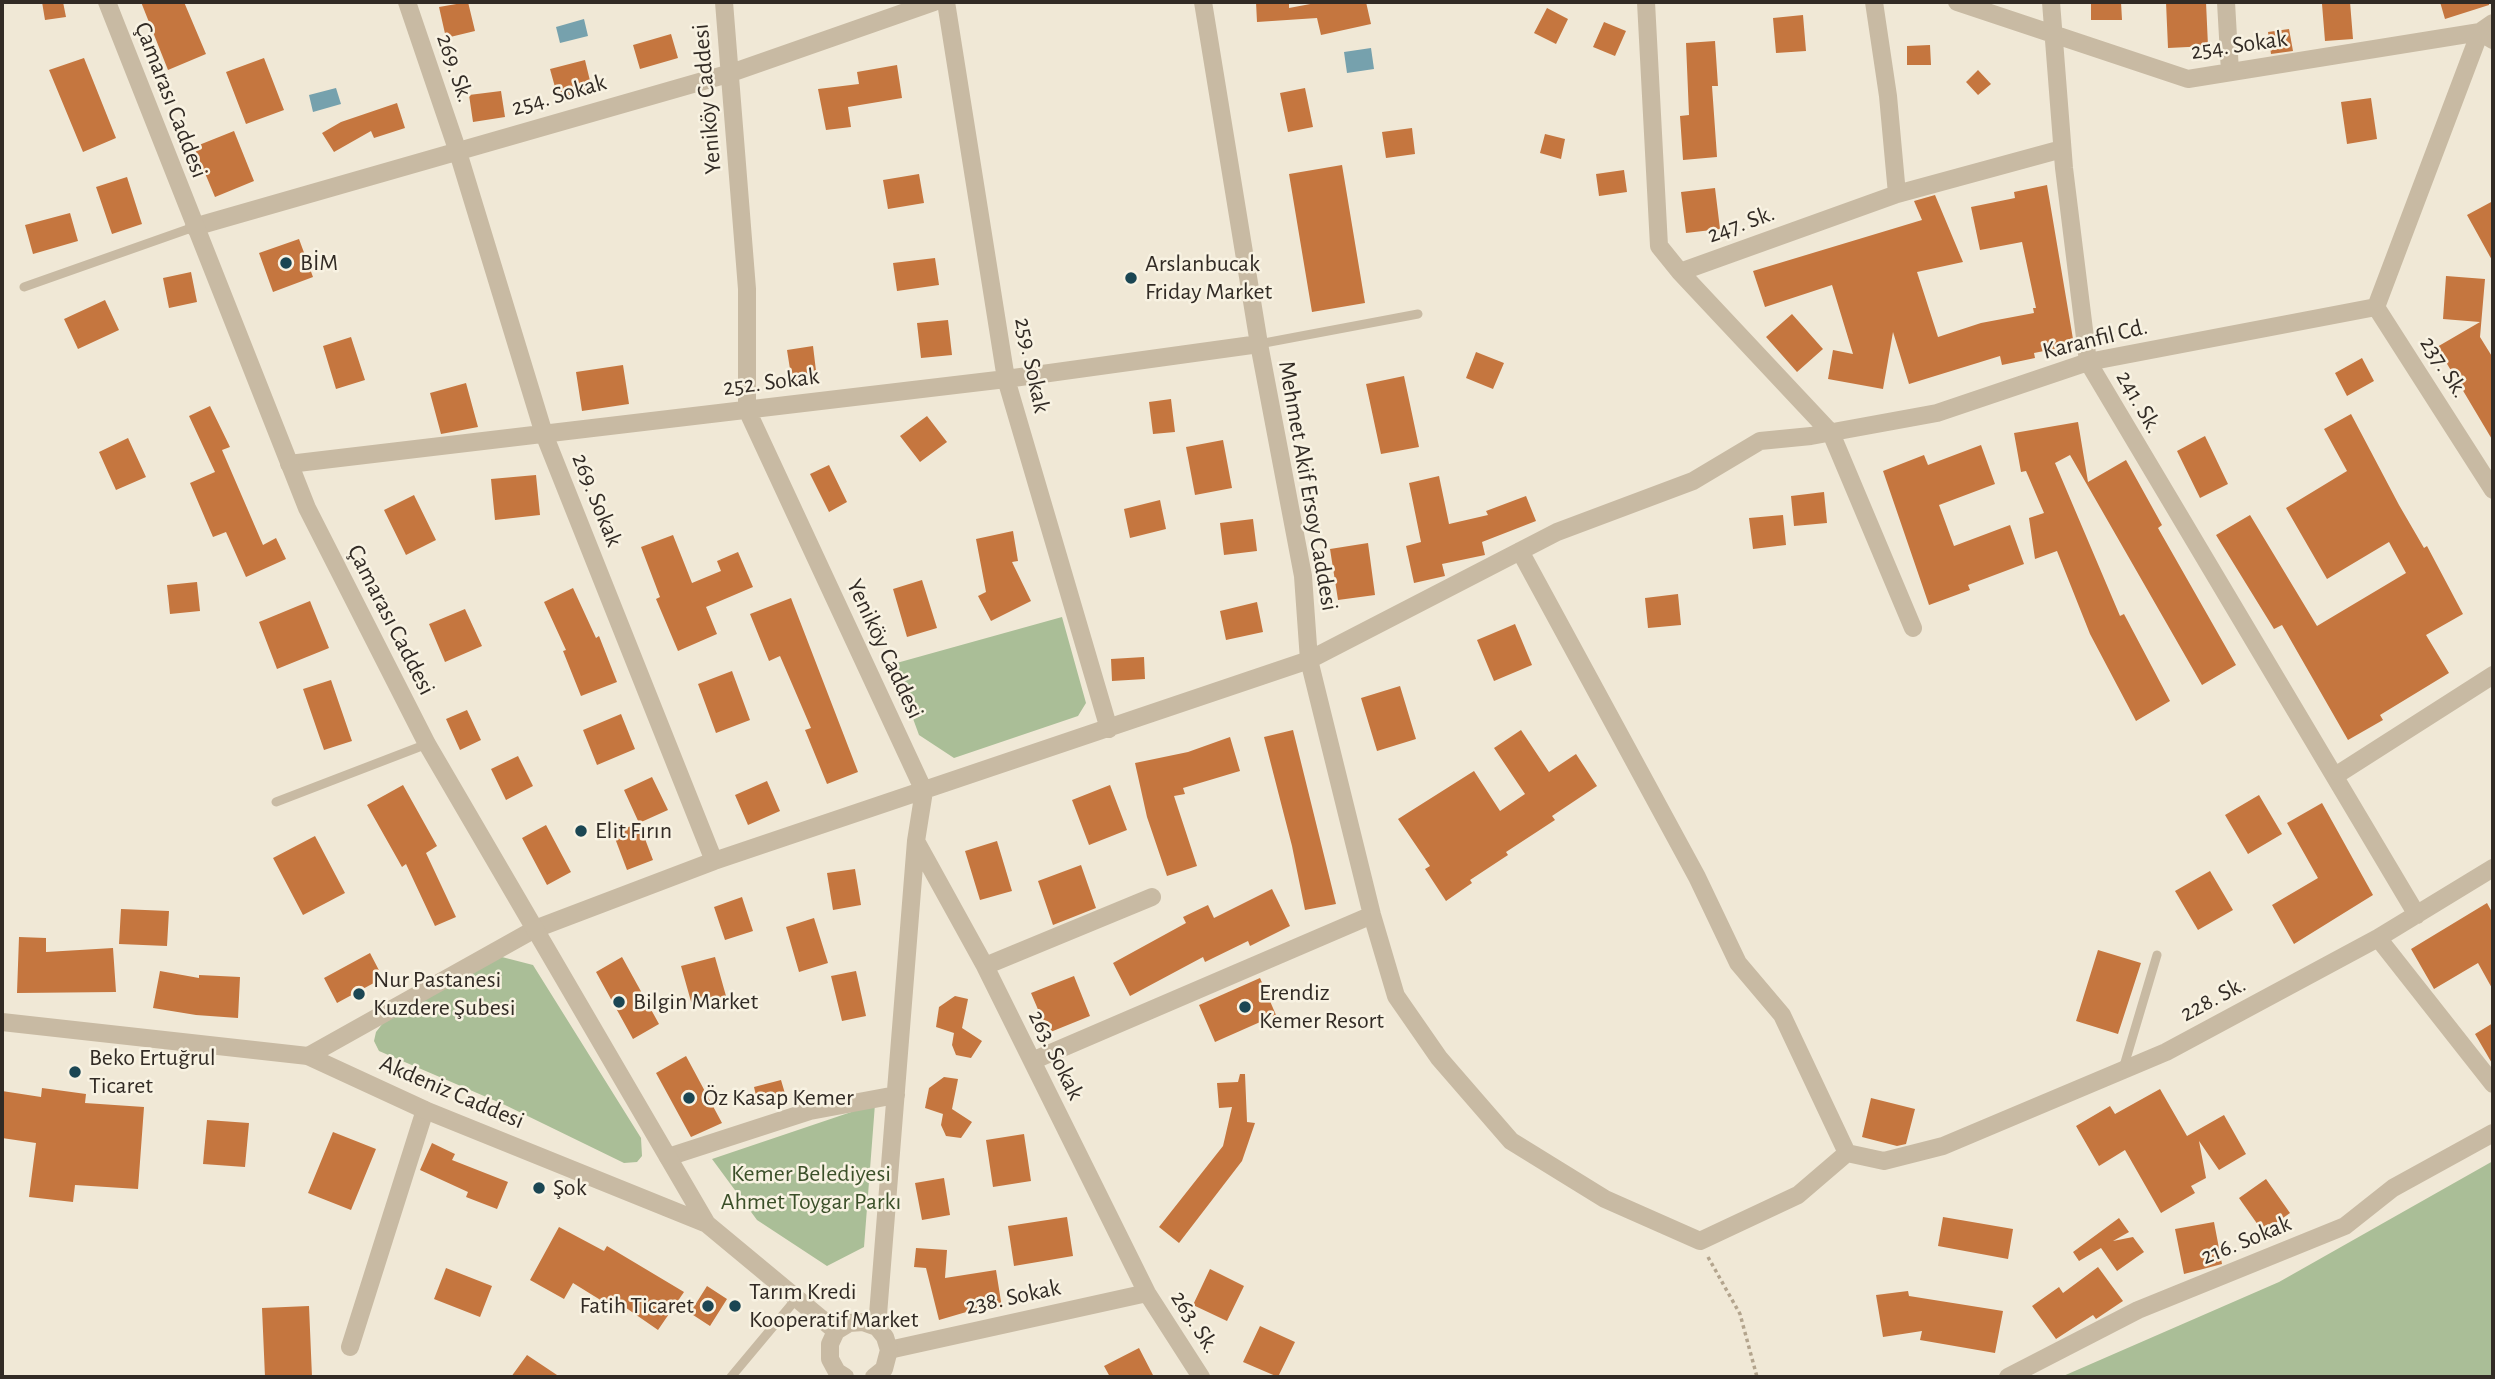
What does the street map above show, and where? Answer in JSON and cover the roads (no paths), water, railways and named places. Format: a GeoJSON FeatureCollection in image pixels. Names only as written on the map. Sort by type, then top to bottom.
{"type":"FeatureCollection","features":[{"type":"Feature","properties":{"kind":"street","name":"Çamarası Caddesi"},"geometry":{"type":"LineString","coordinates":[[107,2],[307,508],[427,744],[707,1224]]}},
{"type":"Feature","properties":{"kind":"street","name":"269. Sk."},"geometry":{"type":"LineString","coordinates":[[407,2],[457,149]]}},
{"type":"Feature","properties":{"kind":"street","name":"Yeniköy Caddesi"},"geometry":{"type":"LineString","coordinates":[[724,2],[747,289],[747,410],[924,791]]}},
{"type":"Feature","properties":{"kind":"street","name":"254. Sokak"},"geometry":{"type":"LineString","coordinates":[[194,227],[457,149],[731,73],[934,2]]}},
{"type":"Feature","properties":{"kind":"street","name":"259. Sokak"},"geometry":{"type":"LineString","coordinates":[[946,2],[1006,379],[1109,729]]}},
{"type":"Feature","properties":{"kind":"street","name":"Mehmet Akif Ersoy Caddesi"},"geometry":{"type":"LineString","coordinates":[[1203,2],[1259,344],[1303,576],[1309,660],[1372,915],[1396,996],[1439,1058],[1511,1141],[1605,1199],[1700,1241],[1798,1195],[1847,1153]]}},
{"type":"Feature","properties":{"kind":"street"},"geometry":{"type":"LineString","coordinates":[[1646,2],[1659,246],[1680,272],[1831,433],[1913,628]]}},
{"type":"Feature","properties":{"kind":"street"},"geometry":{"type":"LineString","coordinates":[[1874,2],[1888,96],[1897,194]]}},
{"type":"Feature","properties":{"kind":"street","name":"254. Sokak"},"geometry":{"type":"LineString","coordinates":[[1957,2],[2189,79],[2489,32]]}},
{"type":"Feature","properties":{"kind":"street","name":"241. Sk."},"geometry":{"type":"LineString","coordinates":[[2051,2],[2063,149],[2088,362],[2417,915]]}},
{"type":"Feature","properties":{"kind":"street"},"geometry":{"type":"LineString","coordinates":[[2226,2],[2230,72]]}},
{"type":"Feature","properties":{"kind":"street"},"geometry":{"type":"LineString","coordinates":[[2376,307],[2489,32]]}},
{"type":"Feature","properties":{"kind":"street","name":"269. Sokak"},"geometry":{"type":"LineString","coordinates":[[457,149],[544,434],[714,860]]}},
{"type":"Feature","properties":{"kind":"street","name":"247. Sk."},"geometry":{"type":"LineString","coordinates":[[1680,272],[1897,194],[2063,149]]}},
{"type":"Feature","properties":{"kind":"street","name":"Karanfil Cd."},"geometry":{"type":"LineString","coordinates":[[1309,660],[1557,532],[1693,481],[1760,441],[1831,433],[1937,413],[2088,362],[2376,307]]}},
{"type":"Feature","properties":{"kind":"street","name":"237. Sk."},"geometry":{"type":"LineString","coordinates":[[2376,307],[2493,490]]}},
{"type":"Feature","properties":{"kind":"street","name":"252. Sokak"},"geometry":{"type":"LineString","coordinates":[[289,464],[1006,379],[1259,344]]}},
{"type":"Feature","properties":{"kind":"street"},"geometry":{"type":"LineString","coordinates":[[1520,551],[1697,877],[1738,963],[1782,1015],[1847,1153]]}},
{"type":"Feature","properties":{"kind":"street"},"geometry":{"type":"LineString","coordinates":[[308,1056],[535,929],[714,860],[1309,660]]}},
{"type":"Feature","properties":{"kind":"street"},"geometry":{"type":"LineString","coordinates":[[2335,776],[2493,675]]}},
{"type":"Feature","properties":{"kind":"street"},"geometry":{"type":"LineString","coordinates":[[877,1327],[916,841],[924,791]]}},
{"type":"Feature","properties":{"kind":"street","name":"263. Sokak"},"geometry":{"type":"LineString","coordinates":[[916,841],[985,966],[1147,1293]]}},
{"type":"Feature","properties":{"kind":"street","name":"228. Sk."},"geometry":{"type":"LineString","coordinates":[[1847,1153],[1884,1161],[1943,1146],[2123,1071],[2166,1052],[2378,938],[2493,868]]}},
{"type":"Feature","properties":{"kind":"street"},"geometry":{"type":"LineString","coordinates":[[985,966],[1152,897]]}},
{"type":"Feature","properties":{"kind":"street"},"geometry":{"type":"LineString","coordinates":[[1032,1061],[1372,915]]}},
{"type":"Feature","properties":{"kind":"street"},"geometry":{"type":"LineString","coordinates":[[2378,938],[2493,1084]]}},
{"type":"Feature","properties":{"kind":"street","name":"Akdeniz Caddesi"},"geometry":{"type":"LineString","coordinates":[[2,1022],[308,1056],[425,1110],[707,1224],[836,1332]]}},
{"type":"Feature","properties":{"kind":"street"},"geometry":{"type":"LineString","coordinates":[[668,1157],[810,1111],[896,1095]]}},
{"type":"Feature","properties":{"kind":"street"},"geometry":{"type":"LineString","coordinates":[[350,1348],[425,1110]]}},
{"type":"Feature","properties":{"kind":"street","name":"216. Sokak"},"geometry":{"type":"LineString","coordinates":[[2008,1377],[2138,1310],[2345,1226],[2393,1188],[2493,1133]]}},
{"type":"Feature","properties":{"kind":"street","name":"238. Sokak"},"geometry":{"type":"LineString","coordinates":[[889,1350],[1147,1293]]}},
{"type":"Feature","properties":{"kind":"street","name":"263. Sk."},"geometry":{"type":"LineString","coordinates":[[1147,1293],[1201,1377]]}},
{"type":"Feature","properties":{"kind":"street"},"geometry":{"type":"LineString","coordinates":[[845,1377],[837,1372],[830,1359],[830,1344],[836,1332],[856,1322],[877,1327],[885,1337],[889,1350],[884,1369],[876,1377]]}},
{"type":"Feature","properties":{"kind":"lane"},"geometry":{"type":"LineString","coordinates":[[24,287],[194,227]]}},
{"type":"Feature","properties":{"kind":"lane"},"geometry":{"type":"LineString","coordinates":[[1259,344],[1418,314]]}},
{"type":"Feature","properties":{"kind":"lane"},"geometry":{"type":"LineString","coordinates":[[276,802],[427,744]]}},
{"type":"Feature","properties":{"kind":"lane"},"geometry":{"type":"LineString","coordinates":[[2123,1071],[2157,955]]}},
{"type":"Feature","properties":{"kind":"lane"},"geometry":{"type":"LineString","coordinates":[[731,1377],[797,1298]]}},
{"type":"Feature","properties":{"kind":"water"},"geometry":{"type":"Polygon","coordinates":[[[584,19],[588,36],[560,43],[556,27],[584,19]]]}},
{"type":"Feature","properties":{"kind":"water"},"geometry":{"type":"Polygon","coordinates":[[[1371,48],[1374,69],[1347,73],[1344,52],[1371,48]]]}},
{"type":"Feature","properties":{"kind":"water"},"geometry":{"type":"Polygon","coordinates":[[[336,88],[341,104],[313,112],[309,95],[336,88]]]}},
{"type":"Feature","properties":{"kind":"place","name":"BİM"},"geometry":{"type":"Point","coordinates":[286,263]}},
{"type":"Feature","properties":{"kind":"place","name":"Arslanbucak Friday Market"},"geometry":{"type":"Point","coordinates":[1131,278]}},
{"type":"Feature","properties":{"kind":"place","name":"Elit Fırın"},"geometry":{"type":"Point","coordinates":[581,831]}},
{"type":"Feature","properties":{"kind":"place","name":"Nur Pastanesi Kuzdere Şubesi"},"geometry":{"type":"Point","coordinates":[359,994]}},
{"type":"Feature","properties":{"kind":"place","name":"Bilgin Market"},"geometry":{"type":"Point","coordinates":[619,1002]}},
{"type":"Feature","properties":{"kind":"place","name":"Erendiz Kemer Resort"},"geometry":{"type":"Point","coordinates":[1245,1007]}},
{"type":"Feature","properties":{"kind":"place","name":"Beko Ertuğrul Ticaret"},"geometry":{"type":"Point","coordinates":[75,1072]}},
{"type":"Feature","properties":{"kind":"place","name":"Öz Kasap Kemer"},"geometry":{"type":"Point","coordinates":[689,1098]}},
{"type":"Feature","properties":{"kind":"place","name":"Şok"},"geometry":{"type":"Point","coordinates":[539,1188]}},
{"type":"Feature","properties":{"kind":"place","name":"Fatih Ticaret"},"geometry":{"type":"Point","coordinates":[708,1306]}},
{"type":"Feature","properties":{"kind":"place","name":"Tarım Kredi Kooperatif Market"},"geometry":{"type":"Point","coordinates":[735,1306]}},
{"type":"Feature","properties":{"kind":"park label","name":"Kemer Belediyesi Ahmet Toygar Parkı"},"geometry":{"type":"Point","coordinates":[811,1188]}}]}
